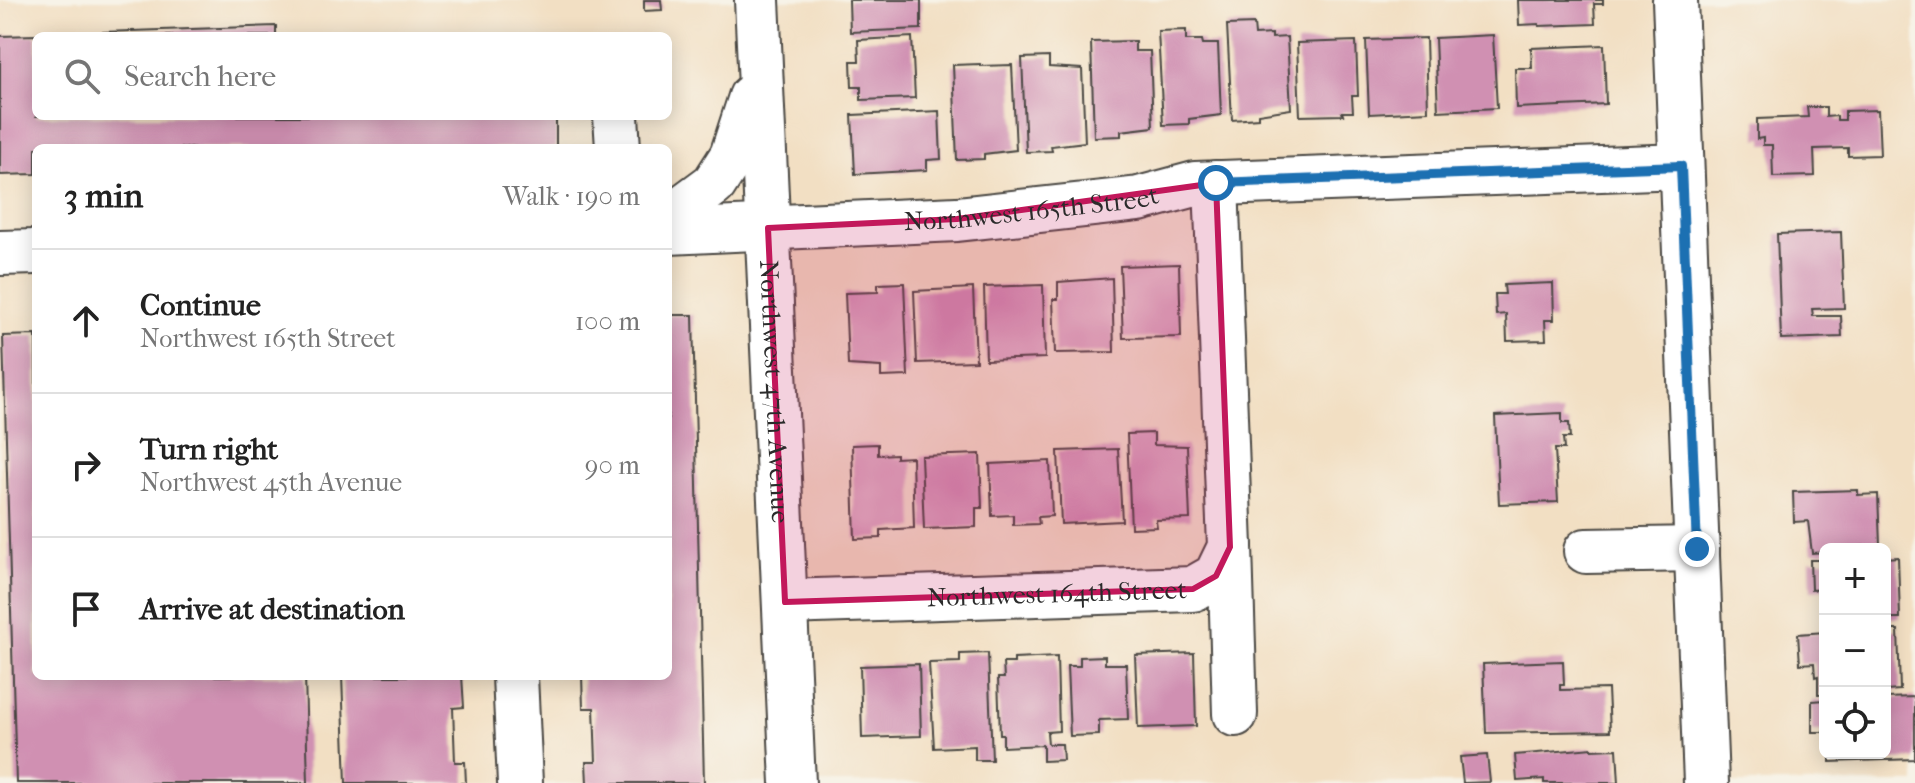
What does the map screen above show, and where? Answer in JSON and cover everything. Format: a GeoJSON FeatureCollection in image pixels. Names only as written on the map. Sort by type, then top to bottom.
{"type":"FeatureCollection","features":[{"type":"Feature","properties":{"kind":"street","name":"Northwest 47th Avenue"},"geometry":{"type":"LineString","coordinates":[[757,0],[793,783]]}},
{"type":"Feature","properties":{"kind":"street"},"geometry":{"type":"LineString","coordinates":[[1675,0],[1706,783]]}},
{"type":"Feature","properties":{"kind":"street"},"geometry":{"type":"LineString","coordinates":[[672,215],[714,184],[732,156],[760,68]]}},
{"type":"Feature","properties":{"kind":"street"},"geometry":{"type":"LineString","coordinates":[[616,120],[618,144]]}},
{"type":"Feature","properties":{"kind":"street","name":"Northwest 165th Street"},"geometry":{"type":"LineString","coordinates":[[672,232],[957,219],[1139,199],[1195,184],[1681,166]]}},
{"type":"Feature","properties":{"kind":"street"},"geometry":{"type":"LineString","coordinates":[[1216,183],[1235,714]]}},
{"type":"Feature","properties":{"kind":"street"},"geometry":{"type":"LineString","coordinates":[[0,253],[32,252]]}},
{"type":"Feature","properties":{"kind":"street","name":"Northwest 164th Street"},"geometry":{"type":"LineString","coordinates":[[785,602],[1193,589],[1216,576],[1230,547]]}},
{"type":"Feature","properties":{"kind":"street"},"geometry":{"type":"LineString","coordinates":[[1586,551],[1697,549]]}},
{"type":"Feature","properties":{"kind":"street"},"geometry":{"type":"LineString","coordinates":[[515,680],[520,783]]}},
{"type":"Feature","properties":{"kind":"highlighted area"},"geometry":{"type":"Polygon","coordinates":[[[1216,183],[1230,547],[1216,576],[1193,589],[785,602],[768,228],[957,219],[1216,183]]]}},
{"type":"Feature","properties":{"kind":"building"},"geometry":{"type":"Polygon","coordinates":[[[644,0],[661,0],[662,10],[644,11],[644,0]]]}},
{"type":"Feature","properties":{"kind":"building"},"geometry":{"type":"Polygon","coordinates":[[[849,0],[921,0],[921,29],[850,32],[849,0]]]}},
{"type":"Feature","properties":{"kind":"building"},"geometry":{"type":"Polygon","coordinates":[[[1518,0],[1603,0],[1603,4],[1594,4],[1595,24],[1539,26],[1519,25],[1518,0]]]}},
{"type":"Feature","properties":{"kind":"building"},"geometry":{"type":"Polygon","coordinates":[[[1254,24],[1255,35],[1287,37],[1291,109],[1258,114],[1258,118],[1232,120],[1227,25],[1254,24]]]}},
{"type":"Feature","properties":{"kind":"building"},"geometry":{"type":"Polygon","coordinates":[[[276,26],[276,32],[102,32],[276,26]]]}},
{"type":"Feature","properties":{"kind":"building"},"geometry":{"type":"Polygon","coordinates":[[[1186,30],[1186,40],[1218,44],[1221,115],[1189,119],[1189,124],[1163,125],[1158,31],[1186,30]]]}},
{"type":"Feature","properties":{"kind":"building"},"geometry":{"type":"Polygon","coordinates":[[[32,35],[32,120],[556,120],[556,144],[32,144],[32,174],[0,175],[0,36],[32,35]]]}},
{"type":"Feature","properties":{"kind":"building"},"geometry":{"type":"Polygon","coordinates":[[[1493,35],[1497,108],[1438,111],[1435,38],[1493,35]]]}},
{"type":"Feature","properties":{"kind":"building"},"geometry":{"type":"Polygon","coordinates":[[[912,37],[915,98],[861,100],[861,87],[852,87],[851,61],[859,61],[858,40],[912,37]]]}},
{"type":"Feature","properties":{"kind":"building"},"geometry":{"type":"Polygon","coordinates":[[[1426,38],[1428,111],[1369,114],[1366,40],[1426,38]]]}},
{"type":"Feature","properties":{"kind":"building"},"geometry":{"type":"Polygon","coordinates":[[[1135,41],[1135,51],[1150,51],[1153,127],[1121,131],[1121,136],[1094,137],[1091,42],[1135,41]]]}},
{"type":"Feature","properties":{"kind":"building"},"geometry":{"type":"Polygon","coordinates":[[[1356,41],[1358,96],[1352,96],[1353,112],[1300,116],[1297,43],[1356,41]]]}},
{"type":"Feature","properties":{"kind":"building"},"geometry":{"type":"Polygon","coordinates":[[[1604,45],[1606,104],[1516,108],[1515,68],[1532,68],[1531,48],[1604,45]]]}},
{"type":"Feature","properties":{"kind":"building"},"geometry":{"type":"Polygon","coordinates":[[[1049,57],[1049,67],[1082,69],[1085,142],[1051,146],[1052,151],[1026,152],[1022,58],[1049,57]]]}},
{"type":"Feature","properties":{"kind":"building"},"geometry":{"type":"Polygon","coordinates":[[[953,65],[1012,65],[1016,150],[984,154],[984,159],[957,160],[953,65]]]}},
{"type":"Feature","properties":{"kind":"building"},"geometry":{"type":"Polygon","coordinates":[[[1807,107],[1826,107],[1826,117],[1837,116],[1837,120],[1845,120],[1845,111],[1878,110],[1880,155],[1848,156],[1848,148],[1814,149],[1815,176],[1773,177],[1772,145],[1763,145],[1763,138],[1757,139],[1757,119],[1808,117],[1807,107]]]}},
{"type":"Feature","properties":{"kind":"building"},"geometry":{"type":"Polygon","coordinates":[[[939,111],[941,159],[927,160],[927,170],[855,174],[852,115],[939,111]]]}},
{"type":"Feature","properties":{"kind":"building"},"geometry":{"type":"Polygon","coordinates":[[[1841,232],[1844,308],[1812,309],[1813,316],[1841,316],[1842,337],[1781,339],[1777,234],[1841,232]]]}},
{"type":"Feature","properties":{"kind":"building"},"geometry":{"type":"Polygon","coordinates":[[[1179,264],[1181,337],[1123,338],[1120,266],[1179,264]]]}},
{"type":"Feature","properties":{"kind":"building"},"geometry":{"type":"Polygon","coordinates":[[[1112,278],[1114,352],[1055,353],[1053,299],[1058,299],[1058,282],[1112,278]]]}},
{"type":"Feature","properties":{"kind":"building"},"geometry":{"type":"Polygon","coordinates":[[[904,283],[908,376],[881,377],[881,367],[848,365],[845,293],[878,292],[878,284],[904,283]]]}},
{"type":"Feature","properties":{"kind":"building"},"geometry":{"type":"Polygon","coordinates":[[[1553,283],[1554,320],[1545,320],[1546,340],[1507,341],[1506,314],[1496,315],[1495,294],[1505,294],[1504,285],[1553,283]]]}},
{"type":"Feature","properties":{"kind":"building"},"geometry":{"type":"Polygon","coordinates":[[[1043,285],[1045,358],[986,360],[984,287],[1043,285]]]}},
{"type":"Feature","properties":{"kind":"building"},"geometry":{"type":"Polygon","coordinates":[[[973,288],[976,361],[917,363],[914,291],[973,288]]]}},
{"type":"Feature","properties":{"kind":"building"},"geometry":{"type":"Polygon","coordinates":[[[672,315],[693,315],[704,783],[587,783],[586,762],[596,762],[594,708],[583,708],[582,680],[672,680],[672,315]]]}},
{"type":"Feature","properties":{"kind":"building"},"geometry":{"type":"Polygon","coordinates":[[[32,335],[32,680],[305,680],[308,783],[16,783],[3,336],[32,335]]]}},
{"type":"Feature","properties":{"kind":"building"},"geometry":{"type":"Polygon","coordinates":[[[1562,413],[1562,423],[1569,423],[1570,438],[1563,438],[1564,449],[1555,449],[1558,502],[1499,504],[1495,416],[1562,413]]]}},
{"type":"Feature","properties":{"kind":"building"},"geometry":{"type":"Polygon","coordinates":[[[1154,433],[1154,445],[1187,446],[1190,519],[1156,520],[1157,527],[1131,528],[1127,434],[1154,433]]]}},
{"type":"Feature","properties":{"kind":"building"},"geometry":{"type":"Polygon","coordinates":[[[878,444],[878,455],[912,457],[914,528],[881,530],[881,538],[855,539],[852,445],[878,444]]]}},
{"type":"Feature","properties":{"kind":"building"},"geometry":{"type":"Polygon","coordinates":[[[1118,449],[1122,521],[1061,524],[1058,451],[1118,449]]]}},
{"type":"Feature","properties":{"kind":"building"},"geometry":{"type":"Polygon","coordinates":[[[980,454],[982,508],[976,508],[976,527],[924,529],[921,456],[980,454]]]}},
{"type":"Feature","properties":{"kind":"building"},"geometry":{"type":"Polygon","coordinates":[[[1050,461],[1052,516],[1038,517],[1039,524],[1013,525],[1013,515],[992,516],[990,464],[1050,461]]]}},
{"type":"Feature","properties":{"kind":"building"},"geometry":{"type":"Polygon","coordinates":[[[1858,490],[1858,495],[1878,494],[1880,543],[1819,543],[1819,552],[1812,553],[1808,521],[1794,522],[1793,492],[1858,490]]]}},
{"type":"Feature","properties":{"kind":"building"},"geometry":{"type":"Polygon","coordinates":[[[1898,557],[1900,618],[1891,618],[1891,558],[1898,557]]]}},
{"type":"Feature","properties":{"kind":"building"},"geometry":{"type":"Polygon","coordinates":[[[1810,560],[1819,560],[1819,589],[1811,590],[1810,560]]]}},
{"type":"Feature","properties":{"kind":"building"},"geometry":{"type":"Polygon","coordinates":[[[1891,630],[1898,630],[1900,690],[1891,691],[1891,630]]]}},
{"type":"Feature","properties":{"kind":"building"},"geometry":{"type":"Polygon","coordinates":[[[1819,632],[1819,694],[1814,663],[1800,664],[1798,634],[1819,632]]]}},
{"type":"Feature","properties":{"kind":"building"},"geometry":{"type":"Polygon","coordinates":[[[988,653],[992,760],[975,760],[975,746],[934,748],[929,663],[960,662],[960,654],[988,653]]]}},
{"type":"Feature","properties":{"kind":"building"},"geometry":{"type":"Polygon","coordinates":[[[1194,653],[1196,726],[1138,728],[1135,655],[1194,653]]]}},
{"type":"Feature","properties":{"kind":"building"},"geometry":{"type":"Polygon","coordinates":[[[1105,656],[1105,664],[1126,664],[1128,719],[1099,720],[1099,735],[1070,736],[1067,666],[1080,666],[1080,657],[1105,656]]]}},
{"type":"Feature","properties":{"kind":"building"},"geometry":{"type":"Polygon","coordinates":[[[1057,657],[1059,731],[1047,732],[1048,744],[1062,744],[1063,760],[1043,761],[1043,745],[1003,747],[998,678],[1004,678],[1003,663],[1014,663],[1014,659],[1057,657]]]}},
{"type":"Feature","properties":{"kind":"building"},"geometry":{"type":"Polygon","coordinates":[[[1563,661],[1564,685],[1560,685],[1560,690],[1608,689],[1610,731],[1486,733],[1483,664],[1563,661]]]}},
{"type":"Feature","properties":{"kind":"building"},"geometry":{"type":"Polygon","coordinates":[[[919,664],[921,736],[862,738],[860,666],[919,664]]]}},
{"type":"Feature","properties":{"kind":"building"},"geometry":{"type":"Polygon","coordinates":[[[342,680],[462,680],[464,707],[453,708],[455,762],[465,762],[466,783],[346,783],[342,680]]]}},
{"type":"Feature","properties":{"kind":"building"},"geometry":{"type":"Polygon","coordinates":[[[1915,697],[1915,759],[1830,762],[1830,759],[1891,759],[1891,698],[1915,697]]]}},
{"type":"Feature","properties":{"kind":"building"},"geometry":{"type":"Polygon","coordinates":[[[1819,700],[1819,732],[1812,732],[1812,701],[1819,700]]]}},
{"type":"Feature","properties":{"kind":"building"},"geometry":{"type":"Polygon","coordinates":[[[1592,748],[1617,749],[1619,783],[1544,783],[1544,779],[1517,781],[1515,755],[1592,748]]]}},
{"type":"Feature","properties":{"kind":"building"},"geometry":{"type":"Polygon","coordinates":[[[1487,755],[1490,782],[1463,783],[1460,757],[1487,755]]]}},
{"type":"Feature","properties":{"kind":"route"},"geometry":{"type":"LineString","coordinates":[[1216,183],[1681,166],[1697,549]]}}]}
